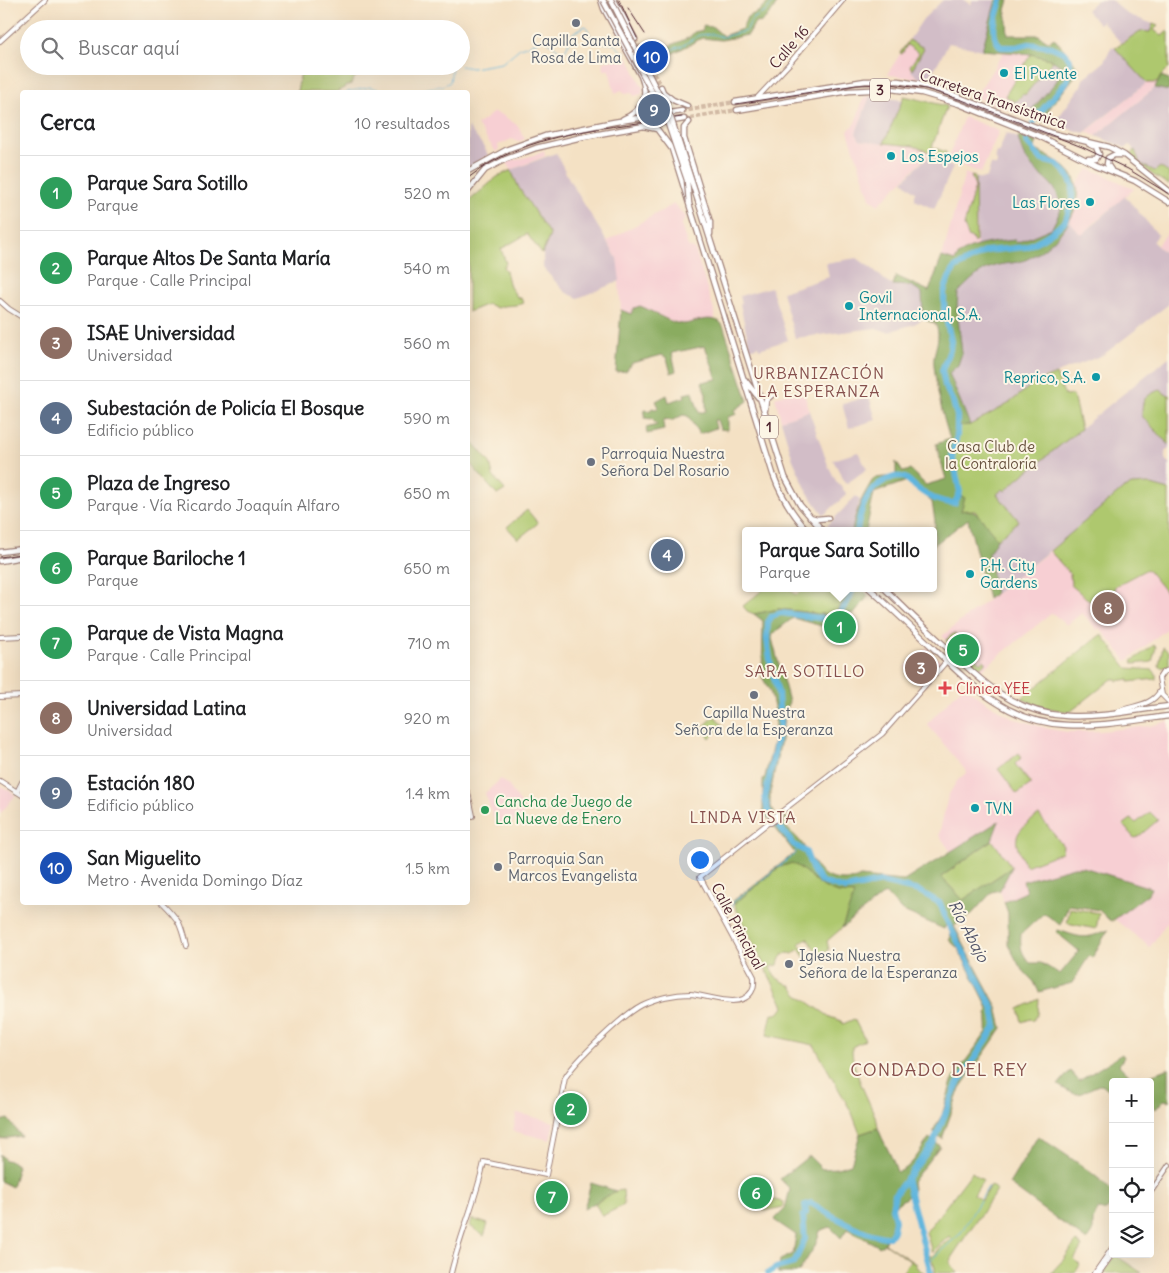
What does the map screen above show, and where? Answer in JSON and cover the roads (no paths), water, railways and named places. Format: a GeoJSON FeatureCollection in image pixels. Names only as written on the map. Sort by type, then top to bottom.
{"type":"FeatureCollection","features":[{"type":"Feature","properties":{"kind":"main road"},"geometry":{"type":"LineString","coordinates":[[602,0],[604,9],[659,107],[663,107],[667,103],[661,87]]}},
{"type":"Feature","properties":{"kind":"main road"},"geometry":{"type":"LineString","coordinates":[[602,0],[666,118],[687,180],[689,203]]}},
{"type":"Feature","properties":{"kind":"main road"},"geometry":{"type":"LineString","coordinates":[[612,0],[636,38]]}},
{"type":"Feature","properties":{"kind":"main road","name":"1"},"geometry":{"type":"LineString","coordinates":[[612,0],[671,118],[759,398],[792,493],[819,527]]}},
{"type":"Feature","properties":{"kind":"main road"},"geometry":{"type":"LineString","coordinates":[[614,122],[633,114],[641,106],[645,92],[641,76]]}},
{"type":"Feature","properties":{"kind":"main road","name":"Carretera Transístmica"},"geometry":{"type":"LineString","coordinates":[[735,102],[845,83],[899,81],[922,85],[951,94],[1042,129],[1102,144],[1124,155],[1169,191]]}},
{"type":"Feature","properties":{"kind":"main road","name":"Carretera Transístmica"},"geometry":{"type":"LineString","coordinates":[[737,110],[849,91],[891,90],[922,93],[959,104],[1038,136],[1135,181],[1169,202]]}},
{"type":"Feature","properties":{"kind":"main road"},"geometry":{"type":"LineString","coordinates":[[664,93],[687,106]]}},
{"type":"Feature","properties":{"kind":"main road"},"geometry":{"type":"LineString","coordinates":[[470,170],[523,143],[614,122],[682,111]]}},
{"type":"Feature","properties":{"kind":"main road"},"geometry":{"type":"LineString","coordinates":[[470,184],[485,170],[506,159],[541,146],[684,119]]}},
{"type":"Feature","properties":{"kind":"main road"},"geometry":{"type":"LineString","coordinates":[[689,122],[684,130],[685,141],[710,222],[711,241]]}},
{"type":"Feature","properties":{"kind":"main road"},"geometry":{"type":"LineString","coordinates":[[643,126],[658,129],[672,149],[689,203]]}},
{"type":"Feature","properties":{"kind":"main road"},"geometry":{"type":"LineString","coordinates":[[672,149],[674,140],[680,138],[685,141]]}},
{"type":"Feature","properties":{"kind":"main road"},"geometry":{"type":"LineString","coordinates":[[1082,158],[1094,160],[1099,154],[1096,147],[1084,141]]}},
{"type":"Feature","properties":{"kind":"main road"},"geometry":{"type":"LineString","coordinates":[[1113,172],[1107,164],[1108,158],[1114,154],[1124,155]]}},
{"type":"Feature","properties":{"kind":"main road"},"geometry":{"type":"LineString","coordinates":[[470,189],[485,170]]}},
{"type":"Feature","properties":{"kind":"main road","name":"1"},"geometry":{"type":"LineString","coordinates":[[689,203],[775,482],[792,512],[805,527]]}},
{"type":"Feature","properties":{"kind":"main road"},"geometry":{"type":"LineString","coordinates":[[744,379],[759,398]]}},
{"type":"Feature","properties":{"kind":"main road"},"geometry":{"type":"LineString","coordinates":[[767,421],[765,402],[774,393]]}},
{"type":"Feature","properties":{"kind":"main road"},"geometry":{"type":"LineString","coordinates":[[809,516],[817,519],[828,518]]}},
{"type":"Feature","properties":{"kind":"main road"},"geometry":{"type":"LineString","coordinates":[[0,552],[20,549]]}},
{"type":"Feature","properties":{"kind":"main road"},"geometry":{"type":"LineString","coordinates":[[0,561],[20,557]]}},
{"type":"Feature","properties":{"kind":"main road"},"geometry":{"type":"LineString","coordinates":[[873,592],[946,662],[992,701],[1004,708],[1040,722],[1066,725],[1086,725],[1169,716]]}},
{"type":"Feature","properties":{"kind":"main road"},"geometry":{"type":"LineString","coordinates":[[888,592],[988,686],[1012,702],[1041,712],[1066,716],[1086,716],[1169,706]]}},
{"type":"Feature","properties":{"kind":"street"},"geometry":{"type":"LineString","coordinates":[[23,20],[45,0]]}},
{"type":"Feature","properties":{"kind":"street","name":"Calle 16"},"geometry":{"type":"LineString","coordinates":[[757,99],[843,0]]}},
{"type":"Feature","properties":{"kind":"street"},"geometry":{"type":"LineString","coordinates":[[0,41],[20,23]]}},
{"type":"Feature","properties":{"kind":"street","name":"Calle 16"},"geometry":{"type":"LineString","coordinates":[[770,85],[769,92],[774,96]]}},
{"type":"Feature","properties":{"kind":"street"},"geometry":{"type":"LineString","coordinates":[[0,301],[9,310],[20,316]]}},
{"type":"Feature","properties":{"kind":"street"},"geometry":{"type":"LineString","coordinates":[[0,638],[20,636]]}},
{"type":"Feature","properties":{"kind":"street"},"geometry":{"type":"LineString","coordinates":[[946,662],[953,654]]}},
{"type":"Feature","properties":{"kind":"street","name":"Calle Principal"},"geometry":{"type":"LineString","coordinates":[[451,1273],[457,1249],[481,1179],[484,1162],[546,1175],[565,1078],[570,1070],[630,1013],[642,1005],[655,1000],[679,995],[698,995],[734,1001],[742,1000],[751,993],[754,977],[700,877],[882,734],[946,662]]}},
{"type":"Feature","properties":{"kind":"street"},"geometry":{"type":"LineString","coordinates":[[1169,670],[1163,672],[1159,678],[1160,691],[1163,698],[1169,702]]}},
{"type":"Feature","properties":{"kind":"street"},"geometry":{"type":"LineString","coordinates":[[1118,712],[1125,708],[1145,704],[1156,697],[1160,691]]}},
{"type":"Feature","properties":{"kind":"street"},"geometry":{"type":"LineString","coordinates":[[0,697],[20,696]]}},
{"type":"Feature","properties":{"kind":"street"},"geometry":{"type":"LineString","coordinates":[[0,782],[20,794]]}},
{"type":"Feature","properties":{"kind":"street"},"geometry":{"type":"LineString","coordinates":[[17,792],[20,786]]}},
{"type":"Feature","properties":{"kind":"street"},"geometry":{"type":"LineString","coordinates":[[470,801],[474,816]]}},
{"type":"Feature","properties":{"kind":"street"},"geometry":{"type":"LineString","coordinates":[[164,905],[177,918],[186,946]]}},
{"type":"Feature","properties":{"kind":"street"},"geometry":{"type":"LineString","coordinates":[[1154,1187],[1169,1165]]}},
{"type":"Feature","properties":{"kind":"street"},"geometry":{"type":"LineString","coordinates":[[1099,1273],[1109,1255]]}},
{"type":"Feature","properties":{"kind":"street"},"geometry":{"type":"LineString","coordinates":[[1095,1273],[1107,1259]]}},
{"type":"Feature","properties":{"kind":"waterway"},"geometry":{"type":"LineString","coordinates":[[647,44],[658,46],[665,52],[682,46],[699,35],[713,34],[722,37],[746,31],[752,19],[765,12],[775,0]]}},
{"type":"Feature","properties":{"kind":"waterway","name":"Río Abajo"},"geometry":{"type":"LineString","coordinates":[[858,527],[862,508],[873,489],[893,477],[905,478],[930,497],[955,503],[960,492],[952,454],[957,436],[957,416],[945,386],[942,370],[950,350],[951,341],[944,309],[944,292],[949,278],[955,268],[986,251],[1026,247],[1043,238],[1066,220],[1072,200],[1073,186],[1067,174],[1057,164],[1042,160],[1027,143],[1028,135],[1036,117],[1067,81],[1070,72],[1070,59],[1065,53],[1052,47],[1029,44],[1017,47],[1001,47],[997,42],[994,30],[1001,0]]}},
{"type":"Feature","properties":{"kind":"waterway"},"geometry":{"type":"LineString","coordinates":[[470,68],[502,63],[520,48],[545,39],[560,51],[565,51],[573,33],[585,26],[593,39],[615,44],[621,51],[625,52]]}},
{"type":"Feature","properties":{"kind":"waterway"},"geometry":{"type":"LineString","coordinates":[[422,90],[442,86],[450,82],[451,75]]}},
{"type":"Feature","properties":{"kind":"waterway"},"geometry":{"type":"LineString","coordinates":[[356,90],[370,87],[380,90]]}},
{"type":"Feature","properties":{"kind":"waterway","name":"Río Abajo"},"geometry":{"type":"LineString","coordinates":[[768,1273],[776,1268],[794,1263],[805,1239],[803,1216],[806,1213],[805,1205],[811,1203],[860,1230],[889,1237],[893,1231],[895,1220],[892,1208],[895,1194],[933,1144],[957,1085],[996,1026],[993,1008],[946,919],[940,903],[919,891],[881,882],[845,889],[822,882],[813,871],[806,852],[793,844],[768,811],[765,798],[780,724],[778,693],[767,639],[768,622],[772,616],[781,613],[827,619],[836,617],[847,603],[852,592]]}},
{"type":"Feature","properties":{"kind":"waterway"},"geometry":{"type":"LineString","coordinates":[[725,914],[732,908],[733,902],[795,854],[797,846]]}},
{"type":"Feature","properties":{"kind":"waterway"},"geometry":{"type":"LineString","coordinates":[[906,1178],[931,1273]]}},
{"type":"Feature","properties":{"kind":"waterway"},"geometry":{"type":"LineString","coordinates":[[928,1260],[932,1259],[960,1234],[988,1187]]}},
{"type":"Feature","properties":{"kind":"tunnel"},"geometry":{"type":"LineString","coordinates":[[635,39],[661,87]]}},
{"type":"Feature","properties":{"kind":"tunnel"},"geometry":{"type":"LineString","coordinates":[[682,111],[735,102]]}},
{"type":"Feature","properties":{"kind":"tunnel"},"geometry":{"type":"LineString","coordinates":[[684,119],[737,110]]}},
{"type":"Feature","properties":{"kind":"railway"},"geometry":{"type":"LineString","coordinates":[[619,0],[637,38]]}},
{"type":"Feature","properties":{"kind":"railway"},"geometry":{"type":"LineString","coordinates":[[628,8],[645,34]]}},
{"type":"Feature","properties":{"kind":"railway"},"geometry":{"type":"LineString","coordinates":[[736,104],[856,85],[891,84],[926,89],[962,100],[1082,147],[1128,169],[1169,194]]}},
{"type":"Feature","properties":{"kind":"railway"},"geometry":{"type":"LineString","coordinates":[[470,177],[491,162],[516,150],[543,141],[598,129],[682,117]]}},
{"type":"Feature","properties":{"kind":"railway"},"geometry":{"type":"LineString","coordinates":[[0,557],[20,554]]}},
{"type":"Feature","properties":{"kind":"place","name":"Capilla Santa Rosa de Lima"},"geometry":{"type":"Point","coordinates":[576,23]}},
{"type":"Feature","properties":{"kind":"place","name":"San Miguelito"},"geometry":{"type":"Point","coordinates":[652,57]}},
{"type":"Feature","properties":{"kind":"place","name":"El Puente"},"geometry":{"type":"Point","coordinates":[1004,73]}},
{"type":"Feature","properties":{"kind":"place","name":"Estación 180"},"geometry":{"type":"Point","coordinates":[654,110]}},
{"type":"Feature","properties":{"kind":"place","name":"Los Espejos"},"geometry":{"type":"Point","coordinates":[891,156]}},
{"type":"Feature","properties":{"kind":"place","name":"Las Flores"},"geometry":{"type":"Point","coordinates":[1090,202]}},
{"type":"Feature","properties":{"kind":"place","name":"Govil Internacional, S.A."},"geometry":{"type":"Point","coordinates":[849,306]}},
{"type":"Feature","properties":{"kind":"place","name":"Reprico, S.A."},"geometry":{"type":"Point","coordinates":[1096,377]}},
{"type":"Feature","properties":{"kind":"place","name":"Parroquia Nuestra Señora Del Rosario"},"geometry":{"type":"Point","coordinates":[591,462]}},
{"type":"Feature","properties":{"kind":"place","name":"Subestación de Policía El Bosque"},"geometry":{"type":"Point","coordinates":[667,555]}},
{"type":"Feature","properties":{"kind":"place","name":"P.H. City Gardens"},"geometry":{"type":"Point","coordinates":[970,574]}},
{"type":"Feature","properties":{"kind":"place","name":"Universidad Latina"},"geometry":{"type":"Point","coordinates":[1108,608]}},
{"type":"Feature","properties":{"kind":"place","name":"Parque Sara Sotillo"},"geometry":{"type":"Point","coordinates":[840,627]}},
{"type":"Feature","properties":{"kind":"place","name":"Plaza de Ingreso"},"geometry":{"type":"Point","coordinates":[963,650]}},
{"type":"Feature","properties":{"kind":"place","name":"ISAE Universidad"},"geometry":{"type":"Point","coordinates":[921,668]}},
{"type":"Feature","properties":{"kind":"place","name":"Clínica YEE"},"geometry":{"type":"Point","coordinates":[945,688]}},
{"type":"Feature","properties":{"kind":"place","name":"Capilla Nuestra Señora de la Esperanza"},"geometry":{"type":"Point","coordinates":[754,695]}},
{"type":"Feature","properties":{"kind":"place","name":"TVN"},"geometry":{"type":"Point","coordinates":[975,808]}},
{"type":"Feature","properties":{"kind":"place","name":"Cancha de Juego de La Nueve de Enero"},"geometry":{"type":"Point","coordinates":[485,810]}},
{"type":"Feature","properties":{"kind":"place","name":"Parroquia San Marcos Evangelista"},"geometry":{"type":"Point","coordinates":[498,867]}},
{"type":"Feature","properties":{"kind":"place","name":"Iglesia Nuestra Señora de la Esperanza"},"geometry":{"type":"Point","coordinates":[789,964]}},
{"type":"Feature","properties":{"kind":"place","name":"Parque Altos De Santa María"},"geometry":{"type":"Point","coordinates":[571,1109]}},
{"type":"Feature","properties":{"kind":"place","name":"Parque Bariloche 1"},"geometry":{"type":"Point","coordinates":[756,1193]}},
{"type":"Feature","properties":{"kind":"place","name":"Parque de Vista Magna"},"geometry":{"type":"Point","coordinates":[552,1197]}},
{"type":"Feature","properties":{"kind":"district","name":"URBANIZACIÓN LA ESPERANZA"},"geometry":{"type":"Point","coordinates":[819,382]}},
{"type":"Feature","properties":{"kind":"district","name":"SARA SOTILLO"},"geometry":{"type":"Point","coordinates":[805,671]}},
{"type":"Feature","properties":{"kind":"district","name":"LINDA VISTA"},"geometry":{"type":"Point","coordinates":[743,817]}},
{"type":"Feature","properties":{"kind":"district","name":"CONDADO DEL REY"},"geometry":{"type":"Point","coordinates":[939,1069]}},
{"type":"Feature","properties":{"kind":"park label","name":"Casa Club de la Contraloría"},"geometry":{"type":"Point","coordinates":[991,454]}}]}
